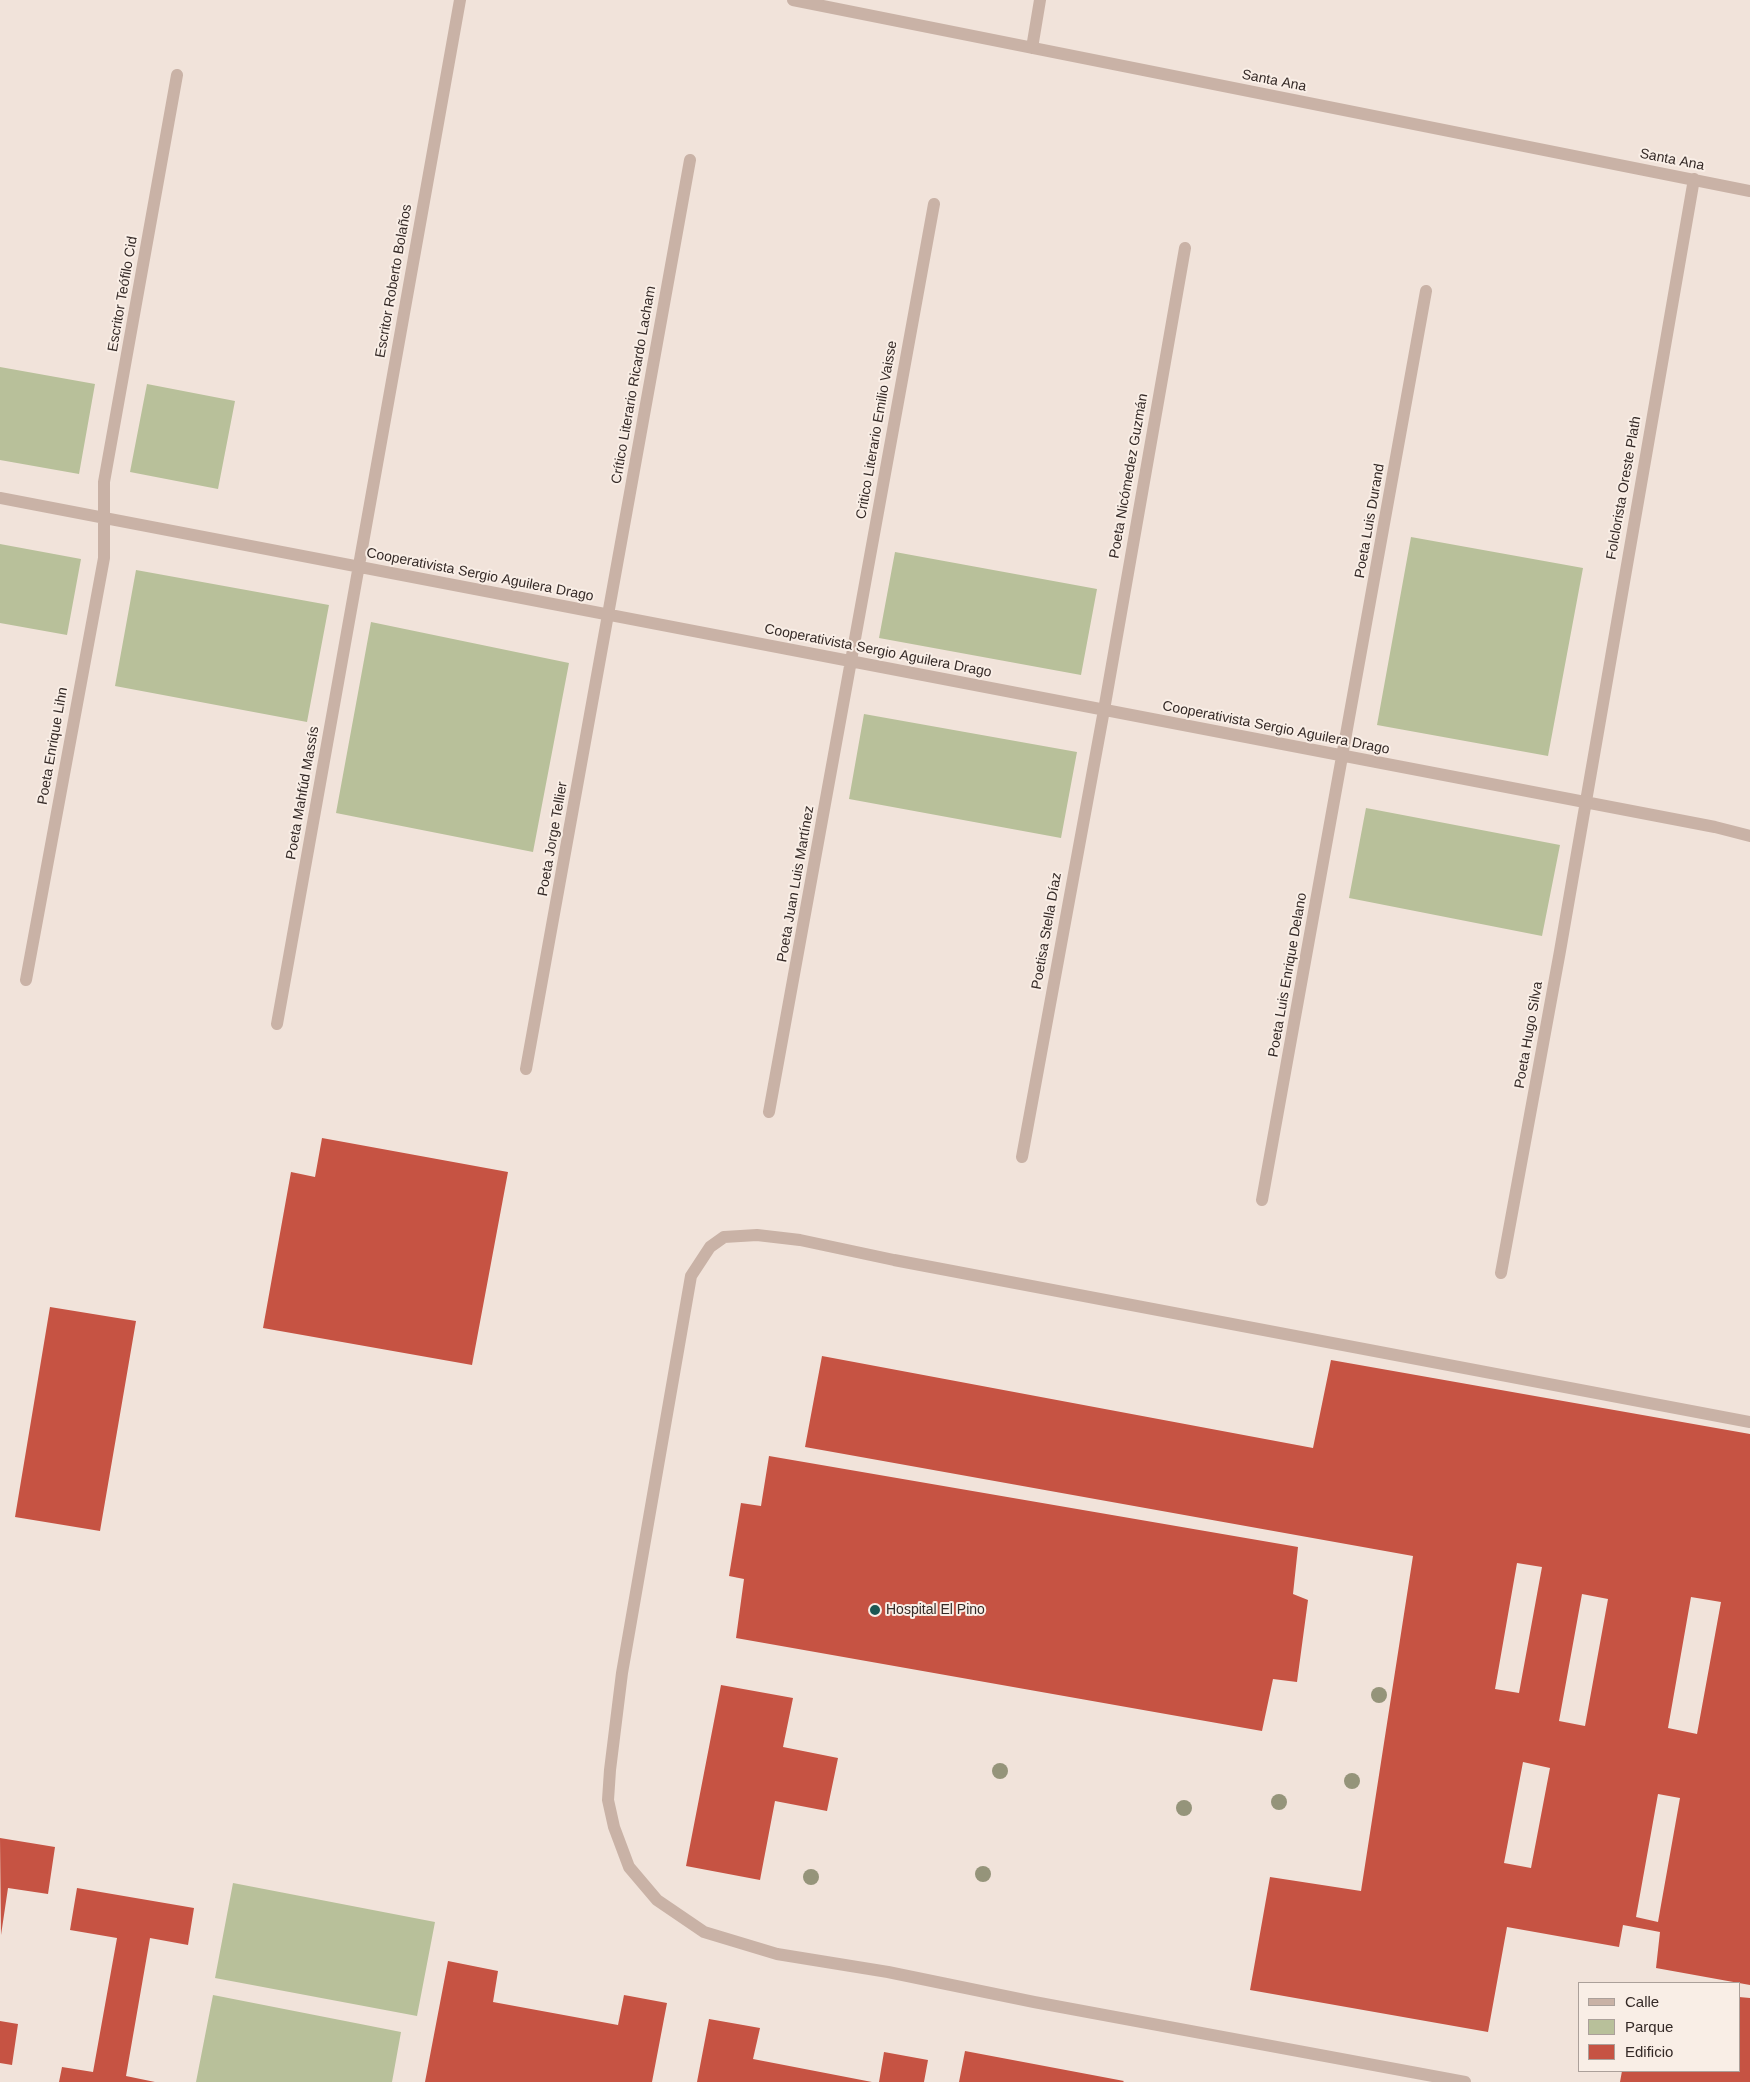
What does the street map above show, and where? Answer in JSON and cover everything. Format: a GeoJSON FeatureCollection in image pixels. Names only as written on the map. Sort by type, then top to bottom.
{"type":"FeatureCollection","features":[{"type":"Feature","properties":{"kind":"street","name":"Escritor Roberto Bolaños"},"geometry":{"type":"LineString","coordinates":[[358,567],[460,0]]}},
{"type":"Feature","properties":{"kind":"street","name":"Santa Ana"},"geometry":{"type":"LineString","coordinates":[[793,0],[841,5],[1032,48],[1750,190]]}},
{"type":"Feature","properties":{"kind":"street"},"geometry":{"type":"LineString","coordinates":[[1032,48],[1040,0]]}},
{"type":"Feature","properties":{"kind":"street","name":"Escritor Teófilo Cid"},"geometry":{"type":"LineString","coordinates":[[104,518],[104,482],[177,76]]}},
{"type":"Feature","properties":{"kind":"street","name":"Crítico Literario Ricardo Lacham"},"geometry":{"type":"LineString","coordinates":[[609,615],[690,160]]}},
{"type":"Feature","properties":{"kind":"street","name":"Folclorista Oreste Plath"},"geometry":{"type":"LineString","coordinates":[[1585,802],[1694,179]]}},
{"type":"Feature","properties":{"kind":"street","name":"Critico Literario Emilio Vaisse"},"geometry":{"type":"LineString","coordinates":[[851,661],[934,204]]}},
{"type":"Feature","properties":{"kind":"street","name":"Poeta Nicómedez Guzmán"},"geometry":{"type":"LineString","coordinates":[[1104,710],[1185,248]]}},
{"type":"Feature","properties":{"kind":"street","name":"Poeta Luis Durand"},"geometry":{"type":"LineString","coordinates":[[1343,756],[1426,291]]}},
{"type":"Feature","properties":{"kind":"street","name":"Cooperativista Sergio Aguilera Drago"},"geometry":{"type":"LineString","coordinates":[[0,498],[1585,802],[1750,836]]}},
{"type":"Feature","properties":{"kind":"street","name":"Poeta Enrique Lihn"},"geometry":{"type":"LineString","coordinates":[[26,980],[104,558],[104,518]]}},
{"type":"Feature","properties":{"kind":"street","name":"Poeta Mahfúd Massís"},"geometry":{"type":"LineString","coordinates":[[277,1024],[358,567]]}},
{"type":"Feature","properties":{"kind":"street","name":"Poeta Jorge Tellier"},"geometry":{"type":"LineString","coordinates":[[526,1069],[609,615]]}},
{"type":"Feature","properties":{"kind":"street","name":"Poeta Juan Luis Martínez"},"geometry":{"type":"LineString","coordinates":[[770,1112],[851,661]]}},
{"type":"Feature","properties":{"kind":"street","name":"Poetisa Stella Díaz"},"geometry":{"type":"LineString","coordinates":[[1022,1157],[1104,710]]}},
{"type":"Feature","properties":{"kind":"street","name":"Poeta Luis Enrique Delano"},"geometry":{"type":"LineString","coordinates":[[1262,1200],[1343,756]]}},
{"type":"Feature","properties":{"kind":"street","name":"Poeta Hugo Silva"},"geometry":{"type":"LineString","coordinates":[[1501,1273],[1560,951],[1585,802]]}},
{"type":"Feature","properties":{"kind":"street"},"geometry":{"type":"LineString","coordinates":[[1465,2082],[1044,2004],[888,1972],[777,1954],[704,1932],[657,1900],[629,1867],[614,1828],[608,1800],[622,1673],[691,1276],[710,1247],[724,1237],[757,1235],[800,1240],[894,1260],[1750,1422]]}},
{"type":"Feature","properties":{"kind":"green space"},"geometry":{"type":"Polygon","coordinates":[[[0,367],[95,384],[79,474],[0,460],[0,367]]]}},
{"type":"Feature","properties":{"kind":"green space"},"geometry":{"type":"Polygon","coordinates":[[[147,384],[235,401],[218,489],[130,472],[147,384]]]}},
{"type":"Feature","properties":{"kind":"green space"},"geometry":{"type":"Polygon","coordinates":[[[1411,537],[1583,568],[1548,756],[1377,725],[1411,537]]]}},
{"type":"Feature","properties":{"kind":"green space"},"geometry":{"type":"Polygon","coordinates":[[[0,544],[81,559],[67,635],[0,623],[0,544]]]}},
{"type":"Feature","properties":{"kind":"green space"},"geometry":{"type":"Polygon","coordinates":[[[895,552],[1097,589],[1081,675],[879,638],[895,552]]]}},
{"type":"Feature","properties":{"kind":"green space"},"geometry":{"type":"Polygon","coordinates":[[[136,570],[329,605],[307,722],[115,686],[136,570]]]}},
{"type":"Feature","properties":{"kind":"green space"},"geometry":{"type":"Polygon","coordinates":[[[371,622],[569,663],[533,852],[336,813],[371,622]]]}},
{"type":"Feature","properties":{"kind":"green space"},"geometry":{"type":"Polygon","coordinates":[[[864,714],[1077,752],[1061,838],[849,799],[864,714]]]}},
{"type":"Feature","properties":{"kind":"green space"},"geometry":{"type":"Polygon","coordinates":[[[1366,808],[1560,845],[1542,936],[1349,898],[1366,808]]]}},
{"type":"Feature","properties":{"kind":"green space"},"geometry":{"type":"Polygon","coordinates":[[[233,1883],[435,1922],[417,2016],[215,1978],[233,1883]]]}},
{"type":"Feature","properties":{"kind":"green space"},"geometry":{"type":"Polygon","coordinates":[[[213,1995],[401,2032],[392,2082],[196,2082],[213,1995]]]}},
{"type":"Feature","properties":{"kind":"building"},"geometry":{"type":"Polygon","coordinates":[[[322,1138],[508,1172],[472,1365],[263,1328],[291,1172],[315,1177],[322,1138]]]}},
{"type":"Feature","properties":{"kind":"building"},"geometry":{"type":"Polygon","coordinates":[[[50,1307],[136,1321],[100,1531],[15,1517],[50,1307]]]}},
{"type":"Feature","properties":{"kind":"building"},"geometry":{"type":"Polygon","coordinates":[[[822,1356],[1313,1448],[1331,1360],[1750,1434],[1750,1985],[1656,1968],[1660,1932],[1623,1925],[1619,1947],[1507,1927],[1488,2032],[1250,1990],[1270,1877],[1361,1891],[1413,1556],[805,1447],[822,1356]],[[1517,1563],[1495,1689],[1519,1693],[1542,1567],[1517,1563]],[[1582,1594],[1559,1721],[1585,1726],[1608,1599],[1582,1594]],[[1691,1597],[1668,1728],[1697,1734],[1721,1602],[1691,1597]],[[1523,1762],[1504,1863],[1531,1868],[1550,1768],[1523,1762]],[[1658,1794],[1636,1917],[1658,1922],[1680,1798],[1658,1794]]]}},
{"type":"Feature","properties":{"kind":"building"},"geometry":{"type":"Polygon","coordinates":[[[769,1456],[1298,1547],[1293,1594],[1308,1600],[1297,1682],[1273,1679],[1262,1731],[736,1638],[744,1579],[729,1576],[741,1503],[761,1506],[769,1456]]]}},
{"type":"Feature","properties":{"kind":"building"},"geometry":{"type":"Polygon","coordinates":[[[721,1685],[793,1698],[783,1747],[838,1758],[827,1811],[775,1801],[760,1880],[686,1866],[721,1685]]]}},
{"type":"Feature","properties":{"kind":"building"},"geometry":{"type":"Polygon","coordinates":[[[0,1838],[55,1847],[48,1894],[8,1888],[1,1935],[0,1838]]]}},
{"type":"Feature","properties":{"kind":"building"},"geometry":{"type":"Polygon","coordinates":[[[77,1888],[194,1908],[188,1945],[150,1938],[126,2076],[155,2082],[59,2082],[62,2067],[93,2072],[117,1938],[70,1930],[77,1888]]]}},
{"type":"Feature","properties":{"kind":"building"},"geometry":{"type":"Polygon","coordinates":[[[448,1961],[498,1971],[493,2002],[618,2025],[624,1995],[667,2003],[652,2082],[425,2082],[448,1961]]]}},
{"type":"Feature","properties":{"kind":"building"},"geometry":{"type":"Polygon","coordinates":[[[1740,1997],[1750,1998],[1750,2082],[1620,2082],[1622,2072],[1740,2072],[1740,1997]]]}},
{"type":"Feature","properties":{"kind":"building"},"geometry":{"type":"Polygon","coordinates":[[[709,2019],[760,2028],[753,2059],[872,2082],[697,2082],[709,2019]]]}},
{"type":"Feature","properties":{"kind":"building"},"geometry":{"type":"Polygon","coordinates":[[[0,2021],[18,2024],[12,2065],[0,2063],[0,2021]]]}},
{"type":"Feature","properties":{"kind":"building"},"geometry":{"type":"Polygon","coordinates":[[[965,2051],[1124,2081],[959,2082],[965,2051]]]}},
{"type":"Feature","properties":{"kind":"building"},"geometry":{"type":"Polygon","coordinates":[[[884,2052],[928,2060],[924,2082],[879,2082],[884,2052]]]}},
{"type":"Feature","properties":{"kind":"place","name":"Hospital El Pino"},"geometry":{"type":"Point","coordinates":[875,1610]}}]}
